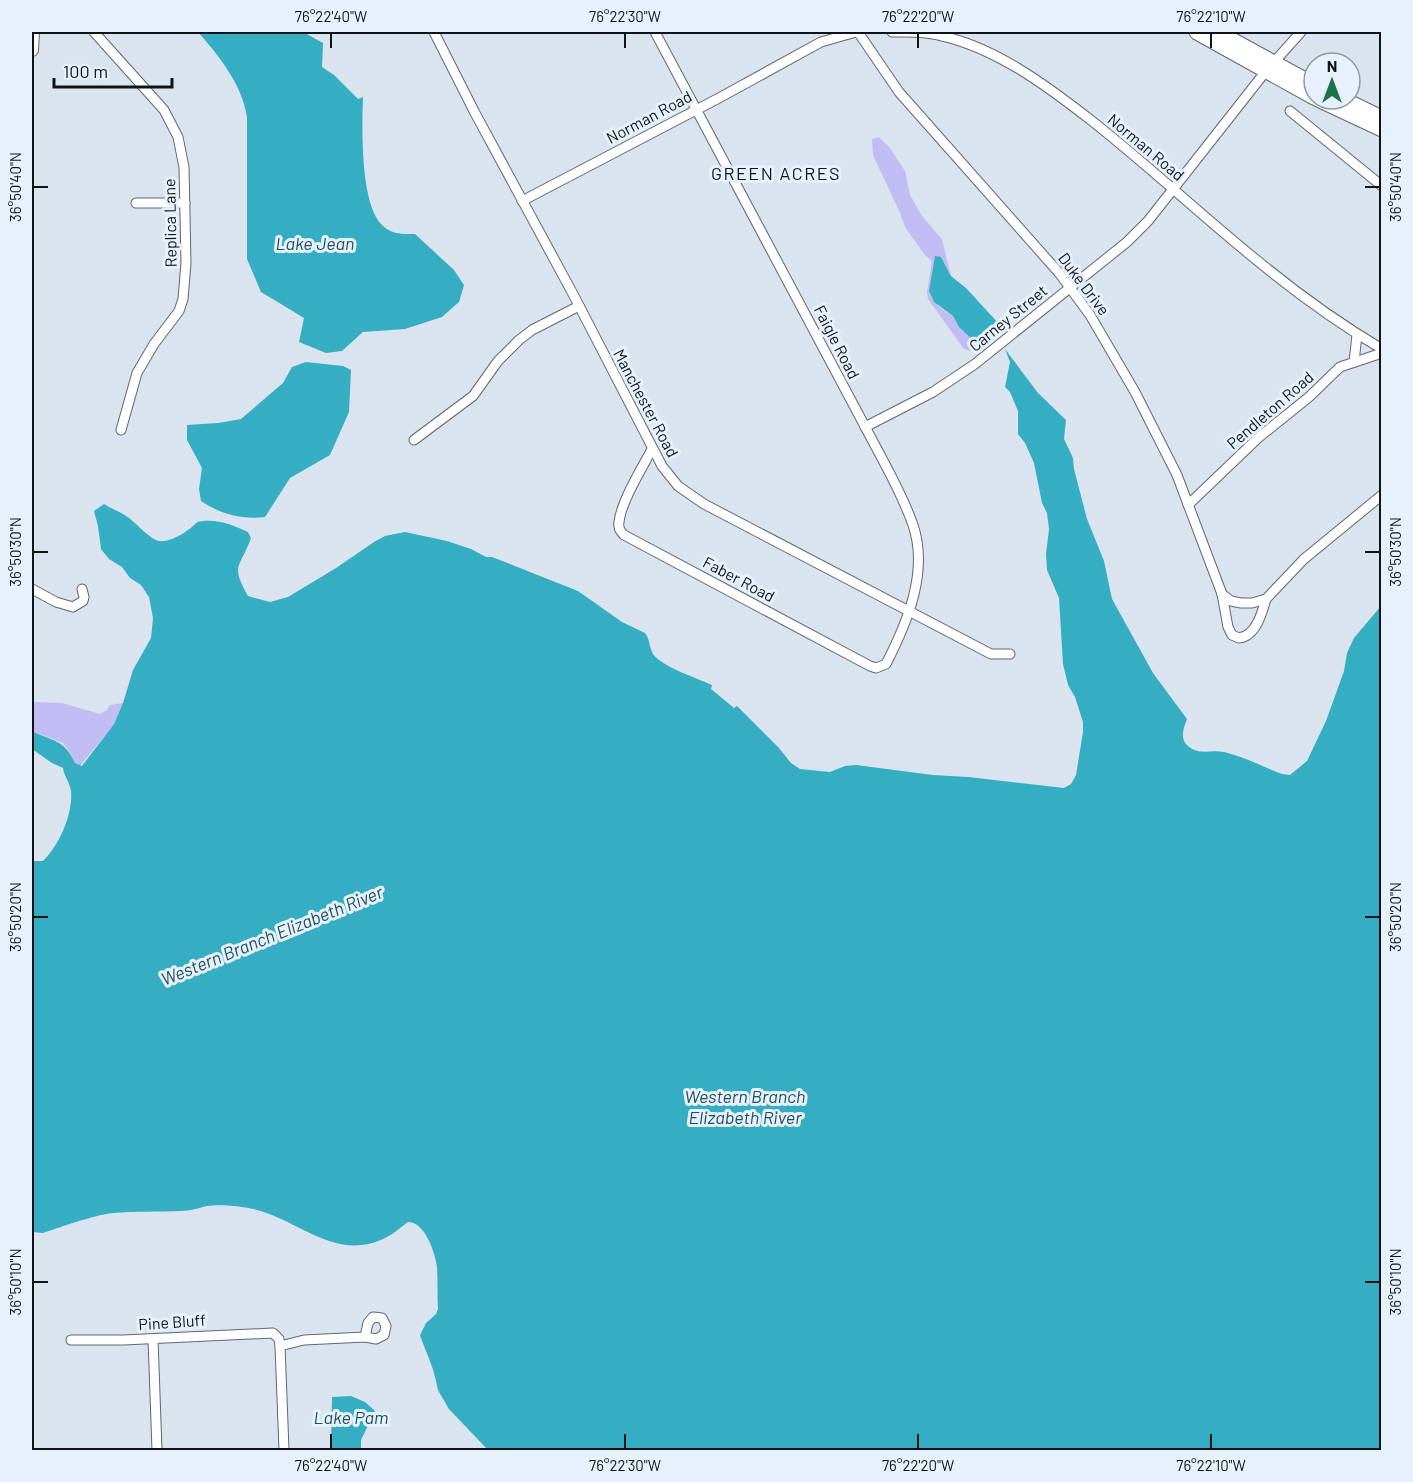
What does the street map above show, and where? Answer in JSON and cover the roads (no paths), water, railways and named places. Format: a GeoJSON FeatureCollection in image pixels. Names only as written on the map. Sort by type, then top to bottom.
{"type":"FeatureCollection","features":[{"type":"Feature","properties":{"kind":"main road"},"geometry":{"type":"LineString","coordinates":[[1197,32],[1302,80]]}},
{"type":"Feature","properties":{"kind":"main road"},"geometry":{"type":"LineString","coordinates":[[1217,32],[1302,89]]}},
{"type":"Feature","properties":{"kind":"main road"},"geometry":{"type":"LineString","coordinates":[[1362,108],[1382,118]]}},
{"type":"Feature","properties":{"kind":"main road"},"geometry":{"type":"LineString","coordinates":[[1344,111],[1382,129]]}},
{"type":"Feature","properties":{"kind":"street"},"geometry":{"type":"LineString","coordinates":[[32,50],[33,32]]}},
{"type":"Feature","properties":{"kind":"street","name":"Replica Lane"},"geometry":{"type":"LineString","coordinates":[[94,32],[164,110],[172,123],[182,152],[186,263],[183,299],[179,311],[154,344],[137,373],[121,430]]}},
{"type":"Feature","properties":{"kind":"street","name":"Manchester Road"},"geometry":{"type":"LineString","coordinates":[[434,32],[652,449],[670,478],[686,493],[909,612],[991,654],[1010,654]]}},
{"type":"Feature","properties":{"kind":"street","name":"Faigle Road"},"geometry":{"type":"LineString","coordinates":[[655,32],[866,428],[900,494],[915,533],[918,553],[917,572],[909,612],[886,664],[876,668],[870,666]]}},
{"type":"Feature","properties":{"kind":"street","name":"Norman Road"},"geometry":{"type":"LineString","coordinates":[[522,201],[821,42],[857,32]]}},
{"type":"Feature","properties":{"kind":"street","name":"Duke Drive"},"geometry":{"type":"LineString","coordinates":[[857,32],[892,82],[922,119],[1020,227],[1070,287],[1107,342],[1177,475],[1221,594],[1228,627],[1232,634],[1239,639],[1249,635],[1256,625],[1266,599],[1304,559],[1382,495]]}},
{"type":"Feature","properties":{"kind":"street","name":"Norman Road"},"geometry":{"type":"LineString","coordinates":[[892,32],[921,32],[952,38],[1005,62],[1057,94],[1174,188],[1304,299],[1382,351]]}},
{"type":"Feature","properties":{"kind":"street","name":"Carney Street"},"geometry":{"type":"LineString","coordinates":[[866,428],[957,377],[1127,242],[1148,221],[1269,67],[1301,32]]}},
{"type":"Feature","properties":{"kind":"street"},"geometry":{"type":"LineString","coordinates":[[1290,111],[1382,186]]}},
{"type":"Feature","properties":{"kind":"street"},"geometry":{"type":"LineString","coordinates":[[136,203],[185,203]]}},
{"type":"Feature","properties":{"kind":"street"},"geometry":{"type":"LineString","coordinates":[[414,440],[473,396],[498,361],[519,340],[532,330],[579,306]]}},
{"type":"Feature","properties":{"kind":"street"},"geometry":{"type":"LineString","coordinates":[[1354,362],[1357,334]]}},
{"type":"Feature","properties":{"kind":"street","name":"Pendleton Road"},"geometry":{"type":"LineString","coordinates":[[1188,505],[1258,438],[1309,397],[1340,367],[1382,351]]}},
{"type":"Feature","properties":{"kind":"street","name":"Faber Road"},"geometry":{"type":"LineString","coordinates":[[652,449],[626,503],[619,525],[620,531],[626,537],[870,666]]}},
{"type":"Feature","properties":{"kind":"street"},"geometry":{"type":"LineString","coordinates":[[32,588],[56,602],[73,607],[83,601],[82,589]]}},
{"type":"Feature","properties":{"kind":"street"},"geometry":{"type":"LineString","coordinates":[[1221,594],[1231,601],[1241,603],[1266,599]]}},
{"type":"Feature","properties":{"kind":"street","name":"Pine Bluff"},"geometry":{"type":"LineString","coordinates":[[71,1340],[153,1339],[270,1332],[279,1339],[280,1346]]}},
{"type":"Feature","properties":{"kind":"street"},"geometry":{"type":"LineString","coordinates":[[284,1450],[280,1346],[303,1340],[365,1337]]}},
{"type":"Feature","properties":{"kind":"street"},"geometry":{"type":"LineString","coordinates":[[153,1339],[157,1450]]}},
{"type":"Feature","properties":{"kind":"water","name":"Lake Jean"},"geometry":{"type":"Polygon","coordinates":[[[198,32],[303,32],[323,43],[322,67],[334,75],[358,99],[363,97],[364,163],[369,199],[374,213],[381,224],[389,230],[415,234],[454,270],[464,285],[459,302],[442,317],[405,329],[363,332],[342,351],[326,353],[299,342],[304,318],[261,292],[247,259],[247,117],[235,82],[198,32]]]}},
{"type":"Feature","properties":{"kind":"water"},"geometry":{"type":"Polygon","coordinates":[[[935,256],[941,257],[951,276],[966,288],[1000,325],[994,338],[972,339],[959,327],[953,316],[934,302],[929,291],[935,256]]]}},
{"type":"Feature","properties":{"kind":"water","name":"Western Branch Elizabeth River"},"geometry":{"type":"Polygon","coordinates":[[[1005,349],[1038,393],[1066,420],[1064,439],[1073,458],[1087,519],[1104,561],[1112,599],[1153,673],[1187,719],[1183,736],[1185,743],[1192,749],[1201,752],[1224,752],[1290,775],[1307,761],[1326,721],[1344,671],[1347,653],[1354,638],[1381,606],[1381,1450],[488,1450],[448,1408],[438,1389],[420,1335],[426,1323],[438,1309],[437,1267],[428,1239],[414,1223],[408,1222],[381,1240],[364,1245],[347,1245],[331,1242],[269,1214],[248,1208],[218,1205],[185,1211],[105,1214],[43,1233],[32,1232],[32,861],[43,861],[54,847],[64,829],[71,800],[70,788],[63,768],[32,749],[32,731],[62,745],[75,763],[82,766],[114,724],[133,670],[151,638],[153,618],[149,597],[141,585],[130,578],[122,567],[109,559],[101,549],[94,511],[104,504],[126,516],[159,541],[174,538],[197,522],[204,521],[223,522],[248,532],[251,538],[239,567],[239,578],[248,596],[270,602],[288,597],[385,536],[405,532],[447,541],[578,591],[622,622],[645,633],[653,654],[658,659],[672,668],[712,685],[711,689],[734,708],[737,706],[791,763],[800,769],[830,772],[845,766],[856,765],[1064,788],[1071,784],[1076,775],[1083,722],[1075,697],[1068,685],[1063,664],[1059,598],[1047,570],[1049,529],[1047,513],[1042,503],[1034,463],[1018,434],[1018,411],[1010,392],[1005,387],[1010,362],[1005,349]]]}},
{"type":"Feature","properties":{"kind":"water"},"geometry":{"type":"Polygon","coordinates":[[[306,362],[343,366],[351,370],[349,412],[330,455],[290,478],[265,517],[248,518],[231,515],[201,501],[199,489],[202,468],[187,440],[187,425],[241,419],[283,383],[292,367],[306,362]]]}},
{"type":"Feature","properties":{"kind":"water","name":"Lake Pam"},"geometry":{"type":"Polygon","coordinates":[[[351,1396],[365,1402],[375,1411],[361,1440],[361,1450],[331,1450],[332,1397],[351,1396]]]}},
{"type":"Feature","properties":{"kind":"district","name":"GREEN ACRES"},"geometry":{"type":"Point","coordinates":[776,174]}}]}
